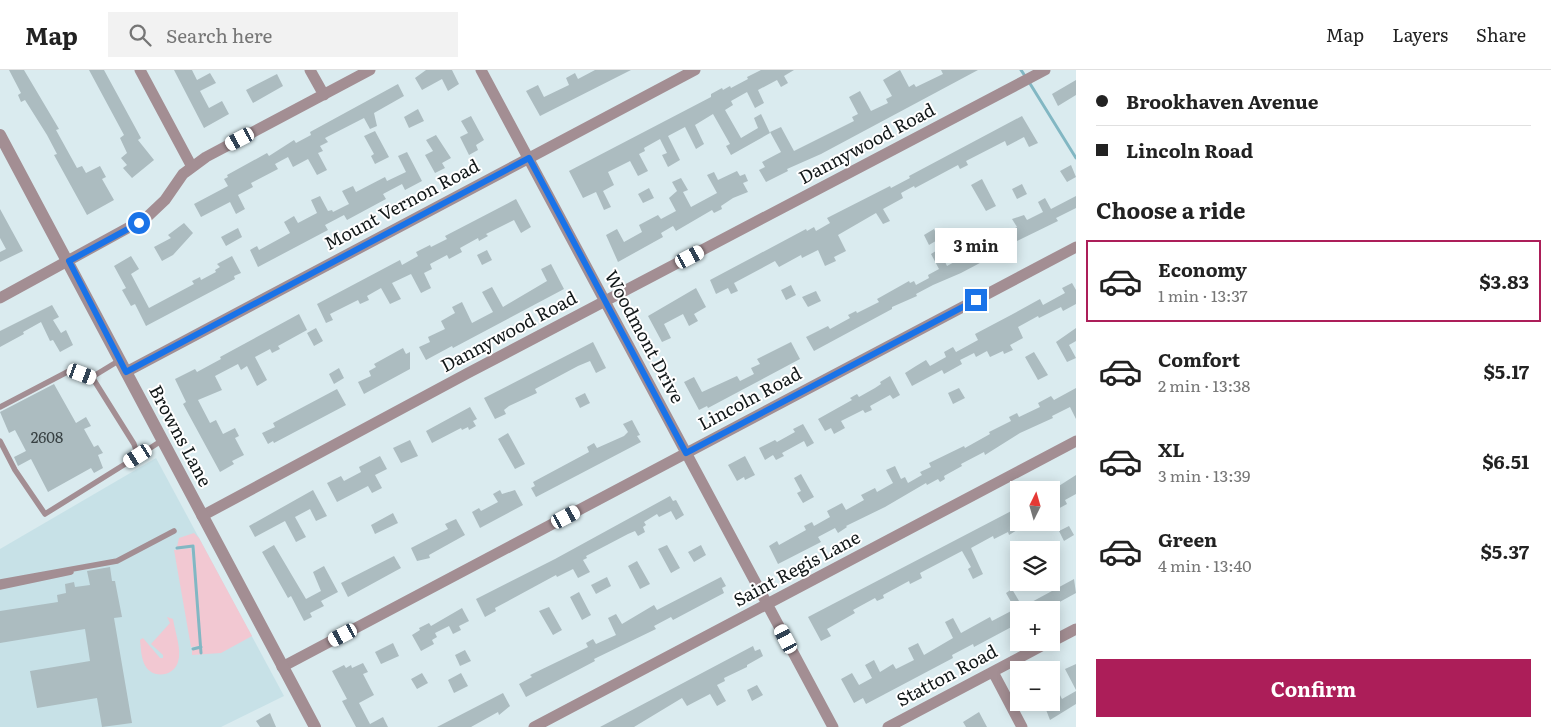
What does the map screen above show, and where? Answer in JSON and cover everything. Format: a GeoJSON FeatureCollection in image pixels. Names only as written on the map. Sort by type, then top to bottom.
{"type":"FeatureCollection","features":[{"type":"Feature","properties":{"kind":"street"},"geometry":{"type":"LineString","coordinates":[[140,70],[192,167]]}},
{"type":"Feature","properties":{"kind":"street"},"geometry":{"type":"LineString","coordinates":[[310,70],[324,94]]}},
{"type":"Feature","properties":{"kind":"street"},"geometry":{"type":"LineString","coordinates":[[0,298],[146,218],[165,200],[183,174],[206,157],[370,70]]}},
{"type":"Feature","properties":{"kind":"street","name":"Woodmont Drive"},"geometry":{"type":"LineString","coordinates":[[482,70],[833,727]]}},
{"type":"Feature","properties":{"kind":"street","name":"Mount Vernon Road"},"geometry":{"type":"LineString","coordinates":[[126,372],[695,70]]}},
{"type":"Feature","properties":{"kind":"street","name":"Dannywood Road"},"geometry":{"type":"LineString","coordinates":[[202,516],[1045,70]]}},
{"type":"Feature","properties":{"kind":"street","name":"Browns Lane"},"geometry":{"type":"LineString","coordinates":[[0,135],[69,261],[162,441],[315,727]]}},
{"type":"Feature","properties":{"kind":"street","name":"Lincoln Road"},"geometry":{"type":"LineString","coordinates":[[282,667],[1076,247]]}},
{"type":"Feature","properties":{"kind":"street","name":"Saint Regis Lane"},"geometry":{"type":"LineString","coordinates":[[534,727],[1076,441]]}},
{"type":"Feature","properties":{"kind":"street","name":"Statton Road"},"geometry":{"type":"LineString","coordinates":[[1060,637],[1076,629]]}},
{"type":"Feature","properties":{"kind":"street","name":"Statton Road"},"geometry":{"type":"LineString","coordinates":[[888,727],[1033,651]]}},
{"type":"Feature","properties":{"kind":"street"},"geometry":{"type":"LineString","coordinates":[[993,672],[1022,727]]}},
{"type":"Feature","properties":{"kind":"lane"},"geometry":{"type":"LineString","coordinates":[[92,377],[120,360]]}},
{"type":"Feature","properties":{"kind":"lane"},"geometry":{"type":"LineString","coordinates":[[0,407],[71,370],[92,377],[134,444],[138,456]]}},
{"type":"Feature","properties":{"kind":"lane"},"geometry":{"type":"LineString","coordinates":[[0,441],[15,470],[45,514],[162,441]]}},
{"type":"Feature","properties":{"kind":"lane"},"geometry":{"type":"LineString","coordinates":[[0,582],[124,558],[174,531]]}},
{"type":"Feature","properties":{"kind":"lane"},"geometry":{"type":"LineString","coordinates":[[0,587],[97,567],[99,564]]}},
{"type":"Feature","properties":{"kind":"shaded area"},"geometry":{"type":"Polygon","coordinates":[[[156,458],[284,696],[221,727],[0,727],[0,549],[156,458]]]}},
{"type":"Feature","properties":{"kind":"shaded area"},"geometry":{"type":"Polygon","coordinates":[[[194,533],[199,538],[252,636],[221,653],[192,655],[192,650],[201,648],[200,653],[202,653],[194,557],[195,545],[177,547],[179,538],[194,533]]]}},
{"type":"Feature","properties":{"kind":"shaded area"},"geometry":{"type":"Polygon","coordinates":[[[191,548],[201,646],[191,647],[174,550],[191,548]]]}},
{"type":"Feature","properties":{"kind":"shaded area"},"geometry":{"type":"Polygon","coordinates":[[[167,617],[173,619],[179,647],[179,657],[176,667],[168,673],[159,674],[150,671],[144,664],[140,640],[143,638],[160,658],[163,658],[163,655],[151,644],[170,623],[167,617]]]}},
{"type":"Feature","properties":{"kind":"building"},"geometry":{"type":"Polygon","coordinates":[[[9,70],[24,70],[59,129],[56,130],[77,168],[82,166],[86,173],[100,166],[106,177],[102,179],[114,200],[87,215],[54,155],[57,154],[47,135],[25,100],[21,102],[18,95],[21,93],[9,70]]]}},
{"type":"Feature","properties":{"kind":"building"},"geometry":{"type":"Polygon","coordinates":[[[89,70],[104,70],[141,138],[138,140],[154,160],[132,178],[123,168],[127,165],[121,158],[127,153],[120,138],[124,135],[89,70]]]}},
{"type":"Feature","properties":{"kind":"building"},"geometry":{"type":"Polygon","coordinates":[[[174,70],[192,70],[197,80],[210,73],[216,83],[200,91],[209,108],[222,101],[229,114],[204,128],[174,70]]]}},
{"type":"Feature","properties":{"kind":"building"},"geometry":{"type":"Polygon","coordinates":[[[426,70],[452,70],[459,84],[448,91],[442,79],[422,90],[415,78],[426,70]]]}},
{"type":"Feature","properties":{"kind":"building"},"geometry":{"type":"Polygon","coordinates":[[[595,70],[631,70],[540,116],[526,91],[538,85],[544,97],[569,85],[566,78],[575,73],[578,79],[595,70]]]}},
{"type":"Feature","properties":{"kind":"building"},"geometry":{"type":"Polygon","coordinates":[[[761,70],[794,70],[784,76],[788,83],[781,87],[777,80],[758,90],[764,103],[755,108],[747,92],[731,101],[733,105],[725,110],[741,138],[758,128],[754,118],[761,114],[770,133],[731,155],[726,146],[730,144],[713,114],[695,125],[704,144],[696,149],[685,127],[668,136],[680,160],[668,167],[662,155],[667,153],[660,139],[644,148],[645,151],[639,154],[648,171],[638,176],[630,161],[608,172],[614,185],[603,191],[611,207],[604,210],[596,192],[583,198],[569,171],[711,97],[711,94],[722,88],[723,90],[730,86],[731,88],[761,70]]]}},
{"type":"Feature","properties":{"kind":"building"},"geometry":{"type":"Polygon","coordinates":[[[900,70],[909,87],[914,84],[916,87],[943,74],[941,70],[978,70],[821,154],[787,169],[788,171],[766,182],[759,170],[765,167],[762,162],[781,152],[770,132],[781,127],[794,151],[854,121],[852,117],[858,114],[849,97],[860,91],[871,111],[888,103],[886,99],[892,96],[883,80],[900,70]]]}},
{"type":"Feature","properties":{"kind":"building"},"geometry":{"type":"Polygon","coordinates":[[[277,74],[283,86],[253,103],[246,90],[277,74]]]}},
{"type":"Feature","properties":{"kind":"building"},"geometry":{"type":"Polygon","coordinates":[[[1076,80],[1076,95],[1058,106],[1052,94],[1076,80]]]}},
{"type":"Feature","properties":{"kind":"building"},"geometry":{"type":"Polygon","coordinates":[[[398,84],[404,96],[374,113],[377,126],[370,129],[364,118],[325,138],[328,142],[320,146],[323,151],[318,153],[327,170],[317,175],[308,159],[293,167],[288,157],[275,164],[278,169],[251,183],[253,187],[238,195],[245,209],[236,214],[230,202],[201,217],[194,204],[228,186],[224,179],[228,177],[227,175],[267,153],[269,156],[294,140],[296,143],[311,135],[310,132],[398,84]]]}},
{"type":"Feature","properties":{"kind":"building"},"geometry":{"type":"Polygon","coordinates":[[[418,109],[424,121],[409,128],[404,117],[418,109]]]}},
{"type":"Feature","properties":{"kind":"building"},"geometry":{"type":"Polygon","coordinates":[[[471,116],[484,140],[476,145],[478,150],[469,155],[460,137],[468,133],[461,121],[471,116]]]}},
{"type":"Feature","properties":{"kind":"building"},"geometry":{"type":"Polygon","coordinates":[[[1022,116],[1038,143],[1029,147],[1024,137],[1007,146],[1005,141],[966,161],[968,165],[960,169],[958,165],[915,188],[914,186],[901,193],[903,198],[883,209],[890,221],[883,224],[876,213],[838,235],[846,251],[834,257],[836,261],[825,266],[818,250],[802,258],[801,255],[779,267],[775,261],[734,283],[738,291],[731,294],[728,288],[716,294],[710,280],[806,229],[807,231],[814,227],[816,231],[830,223],[827,218],[890,186],[891,188],[910,178],[909,176],[1022,116]]]}},
{"type":"Feature","properties":{"kind":"building"},"geometry":{"type":"Polygon","coordinates":[[[375,131],[389,157],[375,164],[371,156],[374,154],[364,136],[375,131]]]}},
{"type":"Feature","properties":{"kind":"building"},"geometry":{"type":"Polygon","coordinates":[[[436,135],[451,158],[442,163],[445,168],[435,173],[425,155],[433,151],[426,140],[436,135]]]}},
{"type":"Feature","properties":{"kind":"building"},"geometry":{"type":"Polygon","coordinates":[[[407,152],[422,181],[405,190],[402,184],[383,194],[386,199],[347,220],[344,215],[325,225],[328,230],[258,267],[250,250],[257,246],[259,250],[290,233],[284,222],[294,216],[298,223],[317,213],[311,200],[320,196],[328,211],[332,210],[333,212],[349,204],[342,191],[353,186],[356,192],[385,177],[387,181],[406,172],[398,156],[407,152]]]}},
{"type":"Feature","properties":{"kind":"building"},"geometry":{"type":"Polygon","coordinates":[[[1071,165],[1076,177],[1067,182],[1060,171],[1071,165]]]}},
{"type":"Feature","properties":{"kind":"building"},"geometry":{"type":"Polygon","coordinates":[[[737,171],[740,176],[745,174],[748,181],[743,183],[748,192],[733,198],[721,206],[722,209],[714,213],[712,210],[676,231],[673,226],[661,233],[663,237],[618,262],[606,235],[617,229],[624,242],[642,232],[639,225],[658,215],[661,219],[676,211],[669,198],[677,191],[672,182],[681,178],[688,190],[683,192],[691,207],[717,193],[707,175],[714,172],[718,180],[737,171]]]}},
{"type":"Feature","properties":{"kind":"building"},"geometry":{"type":"Polygon","coordinates":[[[982,179],[996,206],[986,211],[971,185],[982,179]]]}},
{"type":"Feature","properties":{"kind":"building"},"geometry":{"type":"Polygon","coordinates":[[[1022,184],[1027,194],[1017,199],[1012,189],[1022,184]]]}},
{"type":"Feature","properties":{"kind":"building"},"geometry":{"type":"Polygon","coordinates":[[[649,188],[654,198],[643,203],[638,194],[649,188]]]}},
{"type":"Feature","properties":{"kind":"building"},"geometry":{"type":"Polygon","coordinates":[[[1076,196],[1076,208],[1056,218],[1058,221],[1011,244],[1012,246],[961,273],[916,294],[917,296],[892,307],[892,309],[814,351],[806,337],[828,326],[830,329],[850,318],[848,315],[856,311],[857,313],[879,302],[877,299],[909,281],[910,283],[914,281],[916,285],[929,278],[928,275],[939,269],[931,254],[939,249],[947,266],[963,257],[956,245],[966,239],[974,252],[997,239],[994,233],[1001,229],[1003,234],[1017,227],[1012,219],[1024,215],[1027,220],[1043,212],[1038,202],[1045,198],[1051,209],[1076,196]]]}},
{"type":"Feature","properties":{"kind":"building"},"geometry":{"type":"Polygon","coordinates":[[[516,199],[531,227],[521,233],[514,220],[486,234],[488,236],[479,241],[478,238],[460,248],[462,252],[449,259],[447,255],[430,264],[432,269],[424,273],[431,288],[421,293],[411,274],[392,283],[401,299],[390,304],[381,288],[367,296],[369,300],[360,304],[358,300],[330,314],[333,320],[326,323],[317,304],[400,260],[402,265],[418,256],[416,252],[447,239],[445,236],[516,199]]]}},
{"type":"Feature","properties":{"kind":"building"},"geometry":{"type":"Polygon","coordinates":[[[0,209],[23,251],[0,262],[0,252],[6,249],[0,238],[0,209]]]}},
{"type":"Feature","properties":{"kind":"building"},"geometry":{"type":"Polygon","coordinates":[[[184,223],[193,233],[173,255],[162,261],[154,247],[171,238],[168,235],[184,223]]]}},
{"type":"Feature","properties":{"kind":"building"},"geometry":{"type":"Polygon","coordinates":[[[238,228],[242,237],[226,246],[221,237],[238,228]]]}},
{"type":"Feature","properties":{"kind":"building"},"geometry":{"type":"Polygon","coordinates":[[[934,229],[939,239],[929,245],[924,235],[934,229]]]}},
{"type":"Feature","properties":{"kind":"building"},"geometry":{"type":"Polygon","coordinates":[[[487,250],[492,260],[482,265],[477,255],[487,250]]]}},
{"type":"Feature","properties":{"kind":"building"},"geometry":{"type":"Polygon","coordinates":[[[131,256],[139,269],[131,274],[149,308],[194,284],[192,281],[200,277],[201,280],[216,272],[215,270],[220,267],[217,264],[232,256],[241,273],[234,276],[235,279],[146,326],[135,304],[131,306],[122,290],[126,288],[114,266],[131,256]]]}},
{"type":"Feature","properties":{"kind":"building"},"geometry":{"type":"Polygon","coordinates":[[[551,264],[564,289],[453,348],[452,346],[426,360],[419,347],[430,342],[428,337],[445,329],[441,321],[455,313],[452,307],[462,302],[472,323],[493,312],[482,292],[492,287],[503,307],[547,281],[541,269],[551,264]]]}},
{"type":"Feature","properties":{"kind":"building"},"geometry":{"type":"Polygon","coordinates":[[[1072,283],[1076,290],[1076,304],[1063,311],[1061,307],[1039,318],[1038,316],[1018,327],[1023,338],[1010,345],[1013,350],[1004,354],[1003,351],[990,357],[987,351],[976,357],[974,353],[960,360],[962,364],[944,374],[942,370],[912,386],[905,373],[926,360],[930,366],[946,357],[944,352],[953,347],[956,352],[978,340],[975,334],[1040,299],[1043,305],[1065,293],[1062,288],[1072,283]]]}},
{"type":"Feature","properties":{"kind":"building"},"geometry":{"type":"Polygon","coordinates":[[[791,285],[796,295],[786,300],[781,290],[791,285]]]}},
{"type":"Feature","properties":{"kind":"building"},"geometry":{"type":"Polygon","coordinates":[[[696,288],[706,307],[694,314],[698,321],[689,326],[683,314],[664,324],[671,338],[662,342],[648,316],[696,288]]]}},
{"type":"Feature","properties":{"kind":"building"},"geometry":{"type":"Polygon","coordinates":[[[816,291],[821,301],[808,307],[802,297],[816,291]]]}},
{"type":"Feature","properties":{"kind":"building"},"geometry":{"type":"Polygon","coordinates":[[[52,305],[59,317],[53,320],[61,333],[66,330],[73,345],[60,352],[53,340],[50,341],[41,322],[0,347],[0,331],[52,305]]]}},
{"type":"Feature","properties":{"kind":"building"},"geometry":{"type":"Polygon","coordinates":[[[299,314],[307,330],[278,346],[280,349],[272,353],[270,349],[255,357],[267,380],[257,386],[247,366],[241,370],[238,364],[215,376],[222,390],[198,400],[210,423],[216,420],[223,434],[235,428],[239,436],[235,438],[244,455],[232,461],[234,464],[220,472],[183,404],[186,402],[175,379],[195,369],[197,372],[221,359],[220,357],[299,314]]]}},
{"type":"Feature","properties":{"kind":"building"},"geometry":{"type":"Polygon","coordinates":[[[316,328],[323,341],[314,346],[307,333],[316,328]]]}},
{"type":"Feature","properties":{"kind":"building"},"geometry":{"type":"Polygon","coordinates":[[[1076,328],[1076,341],[1069,345],[1076,358],[1067,362],[1056,342],[1076,328]]]}},
{"type":"Feature","properties":{"kind":"building"},"geometry":{"type":"Polygon","coordinates":[[[593,342],[606,368],[596,373],[590,361],[578,366],[535,389],[537,393],[509,406],[504,410],[506,414],[495,419],[484,398],[593,342]]]}},
{"type":"Feature","properties":{"kind":"building"},"geometry":{"type":"Polygon","coordinates":[[[791,342],[800,359],[708,408],[707,406],[699,410],[684,382],[694,377],[702,392],[737,376],[740,381],[754,374],[751,368],[760,364],[757,359],[791,342]]]}},
{"type":"Feature","properties":{"kind":"building"},"geometry":{"type":"Polygon","coordinates":[[[403,348],[406,354],[410,352],[410,369],[364,394],[358,382],[371,376],[369,371],[376,367],[374,364],[403,348]]]}},
{"type":"Feature","properties":{"kind":"building"},"geometry":{"type":"Polygon","coordinates":[[[1034,352],[1048,375],[1038,380],[1025,357],[1034,352]]]}},
{"type":"Feature","properties":{"kind":"building"},"geometry":{"type":"Polygon","coordinates":[[[339,368],[344,378],[334,384],[329,374],[339,368]]]}},
{"type":"Feature","properties":{"kind":"building"},"geometry":{"type":"Polygon","coordinates":[[[890,376],[900,395],[893,399],[890,395],[870,406],[872,410],[865,413],[863,410],[841,421],[845,428],[834,434],[831,428],[825,431],[818,419],[852,400],[850,398],[857,394],[859,397],[875,388],[881,384],[880,382],[890,376]]]}},
{"type":"Feature","properties":{"kind":"building"},"geometry":{"type":"Polygon","coordinates":[[[54,384],[76,423],[86,417],[91,426],[84,429],[94,447],[98,445],[103,453],[98,455],[103,468],[94,473],[91,468],[48,492],[31,459],[18,466],[14,457],[26,451],[15,430],[9,433],[0,412],[54,384]]]}},
{"type":"Feature","properties":{"kind":"building"},"geometry":{"type":"Polygon","coordinates":[[[959,388],[965,398],[953,404],[948,393],[959,388]]]}},
{"type":"Feature","properties":{"kind":"building"},"geometry":{"type":"Polygon","coordinates":[[[1076,388],[1076,419],[1070,407],[1052,416],[1053,418],[1020,433],[985,455],[984,452],[961,464],[962,466],[944,476],[945,479],[940,482],[938,479],[927,485],[926,483],[885,507],[846,526],[838,533],[835,528],[818,537],[821,542],[778,564],[769,546],[777,541],[779,545],[806,530],[804,526],[812,522],[814,526],[830,517],[827,511],[842,503],[846,510],[864,500],[861,495],[875,488],[877,492],[893,483],[886,470],[895,466],[901,479],[905,477],[908,483],[922,475],[920,472],[931,467],[929,463],[964,446],[965,448],[990,434],[989,432],[1011,421],[1009,417],[1017,413],[1019,417],[1040,407],[1038,403],[1051,396],[1054,400],[1076,388]]]}},
{"type":"Feature","properties":{"kind":"building"},"geometry":{"type":"Polygon","coordinates":[[[337,389],[346,405],[274,443],[273,441],[268,444],[262,433],[275,427],[273,423],[337,389]]]}},
{"type":"Feature","properties":{"kind":"building"},"geometry":{"type":"Polygon","coordinates":[[[585,393],[590,403],[580,408],[575,398],[585,393]]]}},
{"type":"Feature","properties":{"kind":"building"},"geometry":{"type":"Polygon","coordinates":[[[470,407],[477,419],[473,421],[476,426],[469,430],[468,427],[462,430],[461,428],[432,443],[426,431],[470,407]]]}},
{"type":"Feature","properties":{"kind":"building"},"geometry":{"type":"Polygon","coordinates":[[[632,420],[640,435],[637,436],[641,442],[536,497],[531,488],[535,486],[533,482],[589,452],[587,447],[594,443],[597,448],[624,436],[628,432],[623,424],[632,420]]]}},
{"type":"Feature","properties":{"kind":"building"},"geometry":{"type":"Polygon","coordinates":[[[803,424],[814,443],[807,447],[804,441],[782,453],[784,456],[776,460],[773,455],[765,460],[759,448],[775,440],[777,442],[795,432],[793,429],[803,424]]]}},
{"type":"Feature","properties":{"kind":"building"},"geometry":{"type":"Polygon","coordinates":[[[508,433],[525,464],[515,469],[498,439],[508,433]]]}},
{"type":"Feature","properties":{"kind":"building"},"geometry":{"type":"Polygon","coordinates":[[[410,440],[418,456],[401,463],[393,448],[410,440]]]}},
{"type":"Feature","properties":{"kind":"building"},"geometry":{"type":"Polygon","coordinates":[[[380,456],[387,469],[375,475],[382,488],[372,493],[368,486],[337,502],[327,483],[341,476],[344,481],[361,472],[359,467],[380,456]]]}},
{"type":"Feature","properties":{"kind":"building"},"geometry":{"type":"Polygon","coordinates":[[[745,456],[755,475],[745,480],[744,477],[737,481],[728,465],[745,456]]]}},
{"type":"Feature","properties":{"kind":"building"},"geometry":{"type":"Polygon","coordinates":[[[801,474],[814,497],[803,503],[797,493],[801,491],[794,478],[801,474]]]}},
{"type":"Feature","properties":{"kind":"building"},"geometry":{"type":"Polygon","coordinates":[[[1076,475],[1076,494],[1065,500],[1067,504],[1060,508],[1060,485],[1076,475]]]}},
{"type":"Feature","properties":{"kind":"building"},"geometry":{"type":"Polygon","coordinates":[[[313,490],[327,516],[316,521],[310,509],[295,517],[306,537],[296,542],[285,521],[255,537],[249,526],[313,490]]]}},
{"type":"Feature","properties":{"kind":"building"},"geometry":{"type":"Polygon","coordinates":[[[500,490],[502,494],[515,490],[523,505],[480,528],[472,512],[479,508],[481,511],[498,502],[493,494],[500,490]]]}},
{"type":"Feature","properties":{"kind":"building"},"geometry":{"type":"Polygon","coordinates":[[[670,496],[673,501],[676,500],[684,515],[676,520],[671,511],[659,517],[657,514],[644,522],[646,525],[643,527],[645,532],[638,536],[635,531],[586,556],[587,558],[583,560],[590,572],[578,578],[573,569],[557,577],[556,575],[495,608],[496,611],[485,617],[476,599],[555,559],[670,496]]]}},
{"type":"Feature","properties":{"kind":"building"},"geometry":{"type":"Polygon","coordinates":[[[1010,512],[1010,531],[1016,531],[1009,535],[1008,532],[994,539],[993,536],[971,548],[983,574],[973,579],[968,569],[971,567],[962,551],[920,573],[922,578],[910,584],[909,581],[883,595],[884,598],[877,601],[875,598],[853,610],[855,613],[827,629],[831,636],[821,641],[808,617],[1010,512]]]}},
{"type":"Feature","properties":{"kind":"building"},"geometry":{"type":"Polygon","coordinates":[[[393,513],[398,523],[375,534],[371,525],[393,513]]]}},
{"type":"Feature","properties":{"kind":"building"},"geometry":{"type":"Polygon","coordinates":[[[456,519],[465,535],[429,555],[430,558],[417,561],[411,548],[448,529],[445,524],[456,519]]]}},
{"type":"Feature","properties":{"kind":"building"},"geometry":{"type":"Polygon","coordinates":[[[1069,526],[1074,535],[1064,541],[1060,530],[1069,526]]]}},
{"type":"Feature","properties":{"kind":"building"},"geometry":{"type":"Polygon","coordinates":[[[274,545],[306,599],[321,591],[313,572],[324,566],[338,592],[321,601],[324,606],[310,613],[312,617],[304,621],[291,596],[288,598],[262,552],[274,545]]]}},
{"type":"Feature","properties":{"kind":"building"},"geometry":{"type":"Polygon","coordinates":[[[667,545],[680,568],[671,573],[658,549],[667,545]]]}},
{"type":"Feature","properties":{"kind":"building"},"geometry":{"type":"Polygon","coordinates":[[[701,545],[706,555],[694,562],[688,552],[701,545]]]}},
{"type":"Feature","properties":{"kind":"building"},"geometry":{"type":"Polygon","coordinates":[[[394,556],[401,568],[348,597],[341,583],[394,556]]]}},
{"type":"Feature","properties":{"kind":"building"},"geometry":{"type":"Polygon","coordinates":[[[637,561],[650,584],[640,589],[628,566],[637,561]]]}},
{"type":"Feature","properties":{"kind":"building"},"geometry":{"type":"Polygon","coordinates":[[[110,567],[112,581],[115,581],[122,617],[114,618],[132,723],[102,727],[97,698],[37,708],[30,671],[90,661],[85,629],[0,643],[0,611],[58,602],[57,595],[66,593],[65,584],[74,582],[75,587],[90,585],[87,571],[110,567]]]}},
{"type":"Feature","properties":{"kind":"building"},"geometry":{"type":"Polygon","coordinates":[[[607,577],[611,586],[596,594],[591,585],[607,577]]]}},
{"type":"Feature","properties":{"kind":"building"},"geometry":{"type":"Polygon","coordinates":[[[721,577],[726,586],[722,588],[724,593],[673,620],[671,617],[654,626],[656,629],[594,659],[595,661],[526,697],[519,684],[532,677],[530,675],[588,647],[586,643],[593,639],[596,644],[616,635],[608,618],[616,614],[622,624],[654,605],[657,610],[721,577]]]}},
{"type":"Feature","properties":{"kind":"building"},"geometry":{"type":"Polygon","coordinates":[[[1074,579],[1076,593],[1060,602],[1034,601],[1052,591],[1060,591],[1060,587],[1074,579]]]}},
{"type":"Feature","properties":{"kind":"building"},"geometry":{"type":"Polygon","coordinates":[[[1013,591],[1019,601],[1010,601],[1006,593],[1013,591]]]}},
{"type":"Feature","properties":{"kind":"building"},"geometry":{"type":"Polygon","coordinates":[[[579,592],[591,615],[582,620],[570,597],[579,592]]]}},
{"type":"Feature","properties":{"kind":"building"},"geometry":{"type":"Polygon","coordinates":[[[549,607],[562,630],[553,635],[539,611],[549,607]]]}},
{"type":"Feature","properties":{"kind":"building"},"geometry":{"type":"Polygon","coordinates":[[[462,608],[469,621],[459,626],[461,630],[453,634],[449,626],[435,633],[437,637],[432,640],[434,644],[421,651],[412,635],[420,630],[419,628],[429,623],[431,626],[462,608]]]}},
{"type":"Feature","properties":{"kind":"building"},"geometry":{"type":"Polygon","coordinates":[[[1010,612],[1010,628],[974,647],[973,644],[952,655],[953,658],[866,704],[863,698],[854,703],[841,679],[852,673],[859,685],[872,678],[865,665],[874,660],[880,672],[893,664],[896,669],[914,660],[908,648],[918,643],[924,655],[953,638],[945,622],[953,618],[961,633],[990,617],[992,621],[1010,612]]]}},
{"type":"Feature","properties":{"kind":"building"},"geometry":{"type":"Polygon","coordinates":[[[393,643],[399,656],[381,664],[375,652],[393,643]]]}},
{"type":"Feature","properties":{"kind":"building"},"geometry":{"type":"Polygon","coordinates":[[[753,646],[755,651],[760,649],[763,656],[747,665],[747,667],[724,678],[725,681],[717,685],[726,701],[717,706],[710,694],[687,706],[682,698],[634,727],[600,727],[753,646]]]}},
{"type":"Feature","properties":{"kind":"building"},"geometry":{"type":"Polygon","coordinates":[[[465,650],[471,661],[460,666],[455,655],[465,650]]]}},
{"type":"Feature","properties":{"kind":"building"},"geometry":{"type":"Polygon","coordinates":[[[363,663],[368,672],[363,674],[374,695],[359,703],[370,724],[383,717],[388,727],[356,727],[342,701],[347,699],[332,671],[344,665],[346,668],[351,665],[352,668],[363,663]]]}},
{"type":"Feature","properties":{"kind":"building"},"geometry":{"type":"Polygon","coordinates":[[[1076,664],[1076,690],[1065,669],[1076,664]]]}},
{"type":"Feature","properties":{"kind":"building"},"geometry":{"type":"Polygon","coordinates":[[[422,673],[428,683],[417,689],[411,679],[422,673]]]}},
{"type":"Feature","properties":{"kind":"building"},"geometry":{"type":"Polygon","coordinates":[[[461,673],[468,686],[454,693],[448,680],[461,673]]]}},
{"type":"Feature","properties":{"kind":"building"},"geometry":{"type":"Polygon","coordinates":[[[757,685],[763,695],[752,701],[747,690],[757,685]]]}},
{"type":"Feature","properties":{"kind":"building"},"geometry":{"type":"Polygon","coordinates":[[[1076,691],[1076,704],[1050,720],[1046,711],[1060,711],[1060,695],[1062,699],[1076,691]]]}},
{"type":"Feature","properties":{"kind":"building"},"geometry":{"type":"Polygon","coordinates":[[[503,693],[510,706],[499,715],[498,712],[471,727],[437,727],[503,693]]]}},
{"type":"Feature","properties":{"kind":"building"},"geometry":{"type":"Polygon","coordinates":[[[979,712],[987,727],[966,727],[963,722],[979,712]]]}},
{"type":"Feature","properties":{"kind":"building"},"geometry":{"type":"Polygon","coordinates":[[[270,713],[276,727],[260,727],[256,721],[270,713]]]}},
{"type":"Feature","properties":{"kind":"waterway"},"geometry":{"type":"LineString","coordinates":[[1021,70],[1025,76]]}},
{"type":"Feature","properties":{"kind":"waterway"},"geometry":{"type":"LineString","coordinates":[[1029,82],[1076,158]]}},
{"type":"Feature","properties":{"kind":"waterway"},"geometry":{"type":"LineString","coordinates":[[193,546],[201,653]]}},
{"type":"Feature","properties":{"kind":"waterway"},"geometry":{"type":"LineString","coordinates":[[177,548],[193,546]]}},
{"type":"Feature","properties":{"kind":"waterway"},"geometry":{"type":"LineString","coordinates":[[193,649],[201,647]]}},
{"type":"Feature","properties":{"kind":"route"},"geometry":{"type":"LineString","coordinates":[[139,223],[69,261],[126,372],[529,158],[686,453],[976,300]]}}]}
